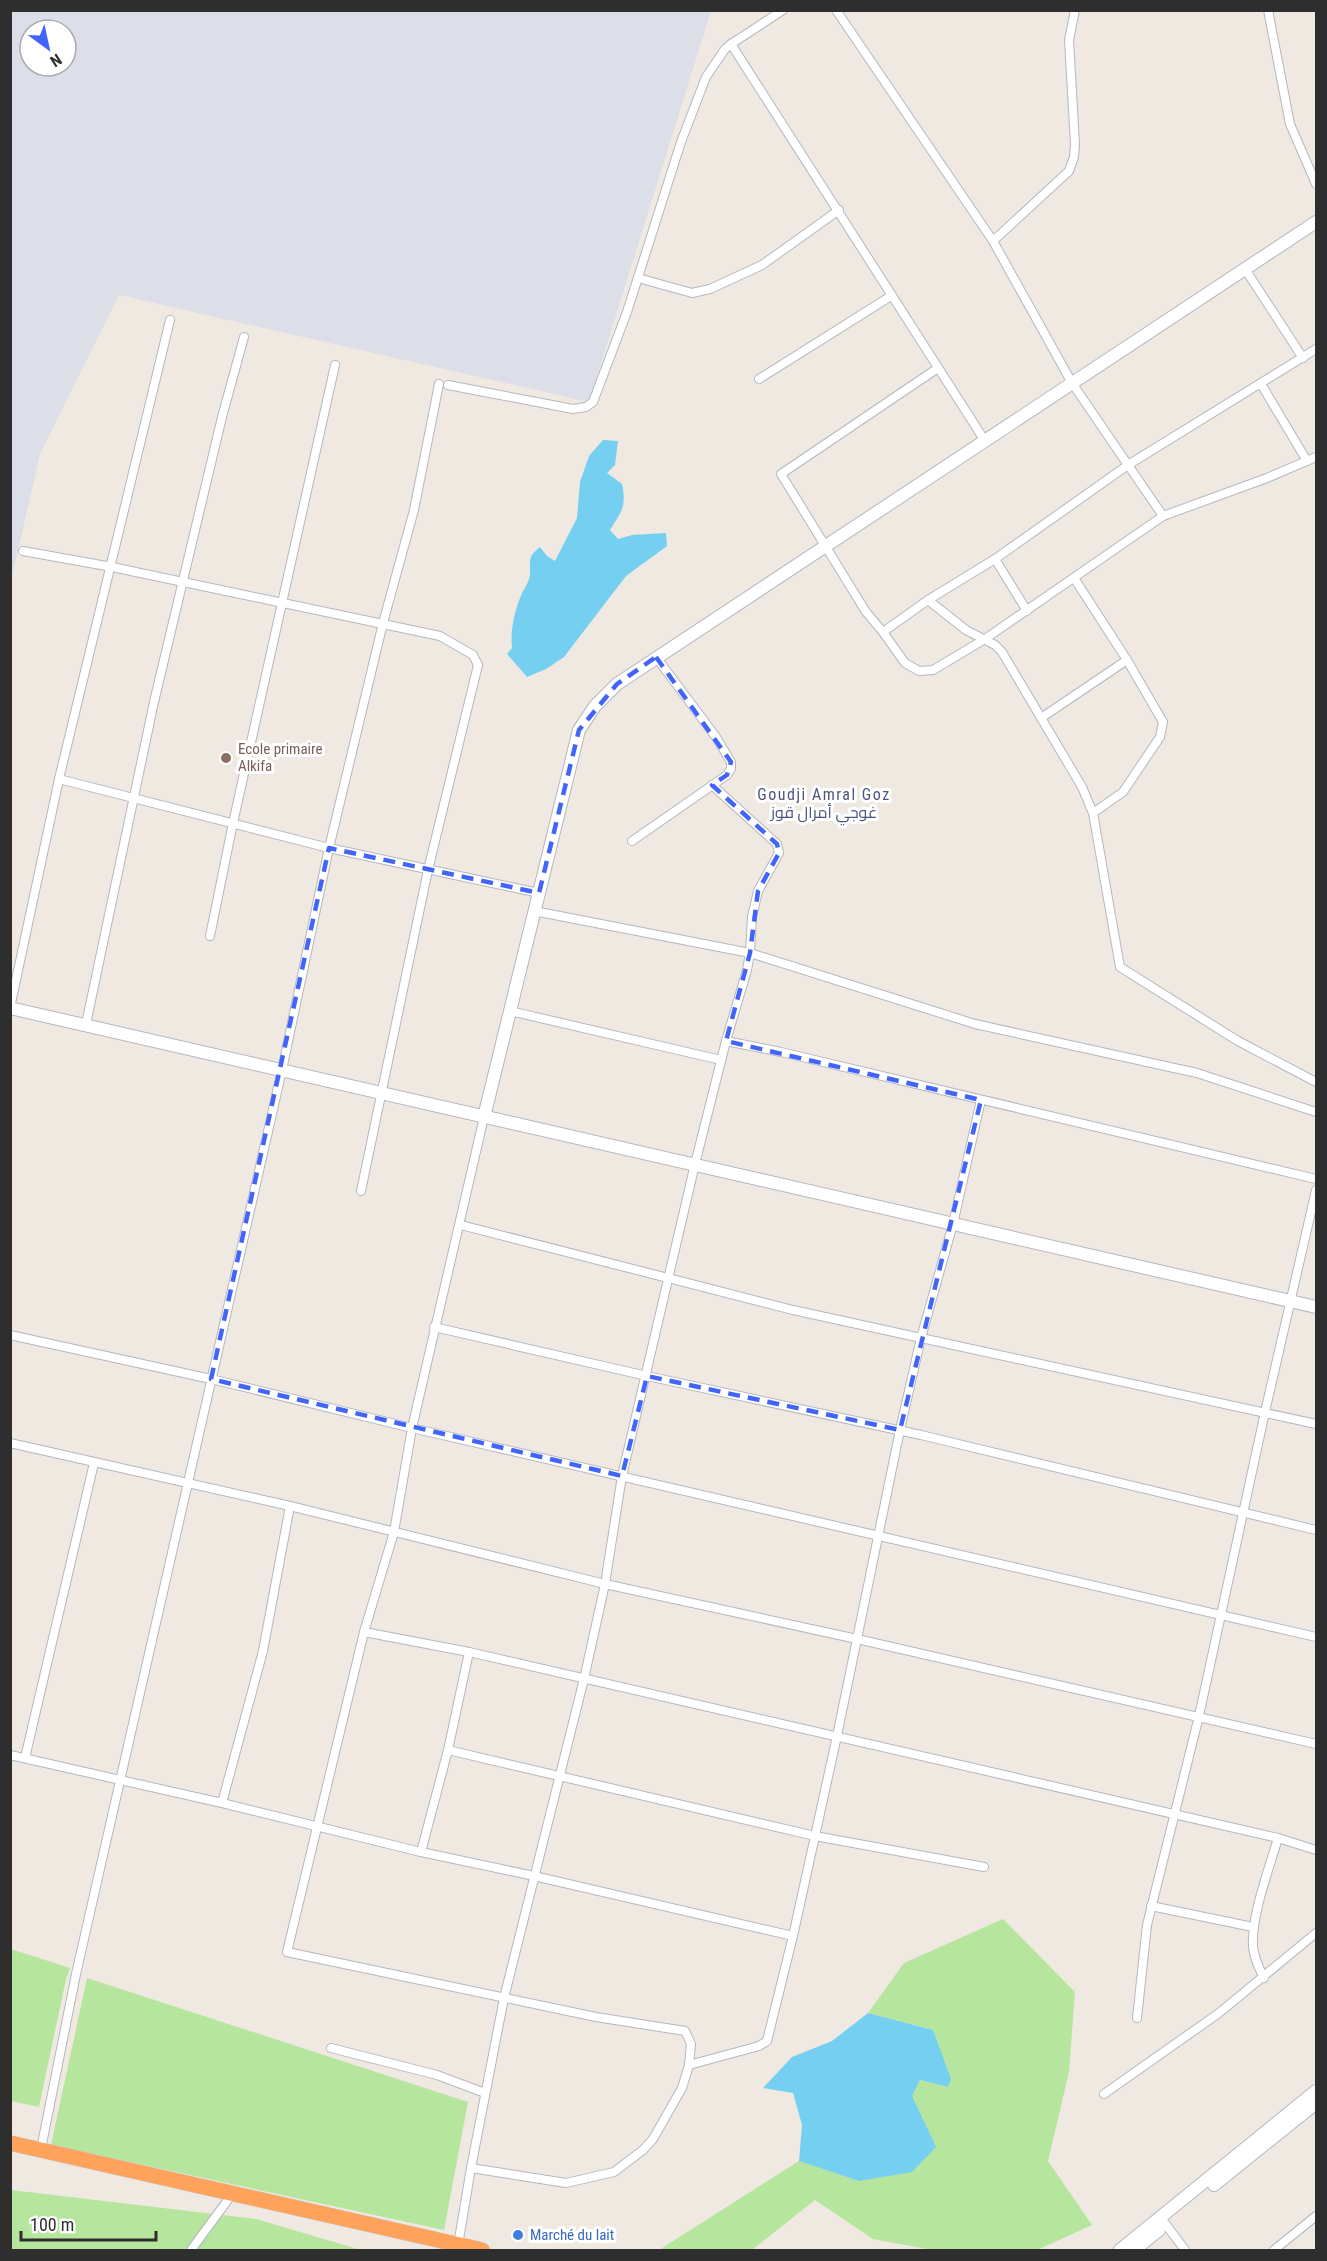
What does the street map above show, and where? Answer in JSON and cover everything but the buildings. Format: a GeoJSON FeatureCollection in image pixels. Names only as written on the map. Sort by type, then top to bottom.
{"type":"FeatureCollection","features":[{"type":"Feature","properties":{"kind":"highway"},"geometry":{"type":"LineString","coordinates":[[10,2143],[233,2193],[433,2245],[458,2244],[482,2250]]}},
{"type":"Feature","properties":{"kind":"street"},"geometry":{"type":"LineString","coordinates":[[41,2150],[76,1974],[282,1070],[329,848],[444,384],[573,408],[586,407],[593,402],[638,278],[677,153],[706,77],[725,49],[783,10]]}},
{"type":"Feature","properties":{"kind":"street"},"geometry":{"type":"LineString","coordinates":[[836,10],[993,241],[1072,383],[1163,516]]}},
{"type":"Feature","properties":{"kind":"street"},"geometry":{"type":"LineString","coordinates":[[993,241],[1069,171],[1074,157],[1069,40],[1075,10]]}},
{"type":"Feature","properties":{"kind":"street"},"geometry":{"type":"LineString","coordinates":[[1268,10],[1290,124],[1317,184]]}},
{"type":"Feature","properties":{"kind":"street"},"geometry":{"type":"LineString","coordinates":[[731,44],[985,441]]}},
{"type":"Feature","properties":{"kind":"street"},"geometry":{"type":"LineString","coordinates":[[638,278],[692,293],[710,289],[762,265],[839,210]]}},
{"type":"Feature","properties":{"kind":"street"},"geometry":{"type":"LineString","coordinates":[[471,2168],[566,2183],[614,2172],[643,2150],[652,2139],[682,2088],[689,2065],[691,2044],[685,2031],[596,2018],[287,1952],[364,1632],[394,1532],[412,1428],[434,1328],[579,730],[596,706],[617,684],[656,657],[1317,222]]}},
{"type":"Feature","properties":{"kind":"street"},"geometry":{"type":"LineString","coordinates":[[1245,269],[1303,358]]}},
{"type":"Feature","properties":{"kind":"street"},"geometry":{"type":"LineString","coordinates":[[759,379],[891,296]]}},
{"type":"Feature","properties":{"kind":"street"},"geometry":{"type":"LineString","coordinates":[[170,321],[59,779],[10,1008],[1317,1307]]}},
{"type":"Feature","properties":{"kind":"street"},"geometry":{"type":"LineString","coordinates":[[86,1024],[154,702],[222,417],[244,337]]}},
{"type":"Feature","properties":{"kind":"street"},"geometry":{"type":"LineString","coordinates":[[883,632],[928,600],[995,560],[1128,465],[1317,349]]}},
{"type":"Feature","properties":{"kind":"street"},"geometry":{"type":"LineString","coordinates":[[210,936],[335,364]]}},
{"type":"Feature","properties":{"kind":"street"},"geometry":{"type":"LineString","coordinates":[[938,368],[781,474],[866,612],[905,663],[919,671],[933,670],[985,639],[1163,516],[1317,457]]}},
{"type":"Feature","properties":{"kind":"street"},"geometry":{"type":"LineString","coordinates":[[1261,384],[1307,461]]}},
{"type":"Feature","properties":{"kind":"street"},"geometry":{"type":"LineString","coordinates":[[23,551],[112,567],[440,636],[472,655],[478,665],[428,870],[361,1191]]}},
{"type":"Feature","properties":{"kind":"street"},"geometry":{"type":"LineString","coordinates":[[995,560],[1027,611]]}},
{"type":"Feature","properties":{"kind":"street"},"geometry":{"type":"LineString","coordinates":[[1074,578],[1127,660],[1163,722],[1160,737],[1123,792],[1093,813]]}},
{"type":"Feature","properties":{"kind":"street"},"geometry":{"type":"LineString","coordinates":[[928,600],[966,630],[985,639],[1002,652],[1082,787],[1093,813],[1120,967],[1238,1041],[1317,1082]]}},
{"type":"Feature","properties":{"kind":"street"},"geometry":{"type":"LineString","coordinates":[[632,841],[727,775],[731,769],[731,762],[716,738],[656,657]]}},
{"type":"Feature","properties":{"kind":"street"},"geometry":{"type":"LineString","coordinates":[[1041,718],[1127,660]]}},
{"type":"Feature","properties":{"kind":"street"},"geometry":{"type":"LineString","coordinates":[[59,779],[329,848],[539,893]]}},
{"type":"Feature","properties":{"kind":"street"},"geometry":{"type":"LineString","coordinates":[[458,2244],[504,1998],[584,1679],[605,1584],[622,1476],[695,1164],[750,953],[752,917],[758,891],[779,853],[777,844],[712,785]]}},
{"type":"Feature","properties":{"kind":"street"},"geometry":{"type":"LineString","coordinates":[[534,911],[750,953],[975,1024],[1197,1073],[1317,1112]]}},
{"type":"Feature","properties":{"kind":"street"},"geometry":{"type":"LineString","coordinates":[[510,1011],[721,1060]]}},
{"type":"Feature","properties":{"kind":"street"},"geometry":{"type":"LineString","coordinates":[[726,1041],[1317,1179]]}},
{"type":"Feature","properties":{"kind":"street"},"geometry":{"type":"LineString","coordinates":[[689,2065],[759,2046],[767,2041],[793,1936],[837,1736],[900,1430],[921,1338],[953,1224],[981,1100]]}},
{"type":"Feature","properties":{"kind":"street"},"geometry":{"type":"LineString","coordinates":[[1137,2018],[1147,1925],[1199,1716],[1242,1514],[1317,1190]]}},
{"type":"Feature","properties":{"kind":"street"},"geometry":{"type":"LineString","coordinates":[[460,1225],[793,1310],[1317,1424]]}},
{"type":"Feature","properties":{"kind":"street"},"geometry":{"type":"LineString","coordinates":[[434,1328],[900,1430],[1242,1514],[1317,1530]]}},
{"type":"Feature","properties":{"kind":"street"},"geometry":{"type":"LineString","coordinates":[[10,1335],[212,1379],[412,1428],[1317,1637]]}},
{"type":"Feature","properties":{"kind":"street"},"geometry":{"type":"LineString","coordinates":[[10,1443],[290,1506],[605,1584],[1317,1744]]}},
{"type":"Feature","properties":{"kind":"street"},"geometry":{"type":"LineString","coordinates":[[25,1758],[94,1463]]}},
{"type":"Feature","properties":{"kind":"street"},"geometry":{"type":"LineString","coordinates":[[222,1803],[263,1651],[290,1506]]}},
{"type":"Feature","properties":{"kind":"street"},"geometry":{"type":"LineString","coordinates":[[364,1632],[469,1652],[837,1736],[1278,1838],[1317,1850]]}},
{"type":"Feature","properties":{"kind":"street"},"geometry":{"type":"LineString","coordinates":[[421,1852],[448,1750],[469,1652]]}},
{"type":"Feature","properties":{"kind":"street"},"geometry":{"type":"LineString","coordinates":[[448,1750],[815,1836],[984,1867]]}},
{"type":"Feature","properties":{"kind":"street"},"geometry":{"type":"LineString","coordinates":[[10,1755],[222,1803],[421,1852],[793,1936]]}},
{"type":"Feature","properties":{"kind":"street"},"geometry":{"type":"LineString","coordinates":[[1264,1978],[1253,1948],[1254,1927],[1278,1838]]}},
{"type":"Feature","properties":{"kind":"street"},"geometry":{"type":"LineString","coordinates":[[1152,1906],[1254,1927]]}},
{"type":"Feature","properties":{"kind":"street"},"geometry":{"type":"LineString","coordinates":[[1104,2094],[1219,2013],[1317,1933]]}},
{"type":"Feature","properties":{"kind":"street"},"geometry":{"type":"LineString","coordinates":[[331,2048],[437,2075],[485,2093]]}},
{"type":"Feature","properties":{"kind":"street"},"geometry":{"type":"LineString","coordinates":[[1120,2250],[1163,2221],[1312,2108],[1317,2091]]}},
{"type":"Feature","properties":{"kind":"street"},"geometry":{"type":"LineString","coordinates":[[191,2250],[233,2193]]}},
{"type":"Feature","properties":{"kind":"street"},"geometry":{"type":"LineString","coordinates":[[1274,2250],[1317,2216]]}},
{"type":"Feature","properties":{"kind":"street"},"geometry":{"type":"LineString","coordinates":[[1134,2250],[1163,2221]]}},
{"type":"Feature","properties":{"kind":"street"},"geometry":{"type":"LineString","coordinates":[[1163,2221],[1185,2250]]}},
{"type":"Feature","properties":{"kind":"highlighted area"},"geometry":{"type":"Polygon","coordinates":[[[656,657],[731,762],[727,775],[712,785],[777,844],[779,853],[758,891],[750,953],[726,1041],[981,1100],[900,1430],[647,1376],[622,1476],[211,1379],[329,848],[539,893],[579,730],[617,684],[656,657]]]}},
{"type":"Feature","properties":{"kind":"shaded area"},"geometry":{"type":"Polygon","coordinates":[[[11,11],[711,11],[589,402],[119,295],[40,454],[11,581],[11,11]]]}},
{"type":"Feature","properties":{"kind":"green space"},"geometry":{"type":"Polygon","coordinates":[[[1003,1919],[1075,1992],[1069,2072],[1048,2161],[1092,2225],[1037,2250],[932,2250],[873,2239],[815,2200],[752,2250],[659,2250],[799,2161],[859,2181],[920,2080],[947,2087],[933,2030],[868,2013],[904,1963],[1003,1919]]]}},
{"type":"Feature","properties":{"kind":"green space"},"geometry":{"type":"Polygon","coordinates":[[[11,1949],[70,1968],[39,2107],[11,2101],[11,1949]]]}},
{"type":"Feature","properties":{"kind":"green space"},"geometry":{"type":"Polygon","coordinates":[[[87,1978],[468,2102],[444,2230],[51,2145],[87,1978]]]}},
{"type":"Feature","properties":{"kind":"green space"},"geometry":{"type":"Polygon","coordinates":[[[11,2190],[256,2219],[361,2250],[11,2250],[11,2190]]]}},
{"type":"Feature","properties":{"kind":"water"},"geometry":{"type":"Polygon","coordinates":[[[603,440],[618,441],[615,465],[607,473],[622,484],[624,498],[622,509],[610,530],[618,539],[632,535],[666,533],[667,546],[626,576],[564,657],[546,669],[527,677],[507,654],[512,648],[512,627],[517,606],[529,577],[530,560],[540,547],[547,556],[555,561],[577,518],[580,482],[589,456],[603,440]]]}},
{"type":"Feature","properties":{"kind":"water"},"geometry":{"type":"Polygon","coordinates":[[[868,2013],[933,2030],[951,2079],[948,2087],[920,2080],[912,2096],[936,2147],[912,2172],[859,2181],[799,2161],[802,2125],[793,2093],[763,2088],[792,2057],[832,2041],[868,2013]]]}},
{"type":"Feature","properties":{"kind":"place","name":"Ecole primaire Alkifa"},"geometry":{"type":"Point","coordinates":[226,758]}},
{"type":"Feature","properties":{"kind":"place","name":"Marché du lait"},"geometry":{"type":"Point","coordinates":[518,2235]}},
{"type":"Feature","properties":{"kind":"district","name":"Goudji Amral Goz غوجي أمرال قوز"},"geometry":{"type":"Point","coordinates":[824,803]}}]}
